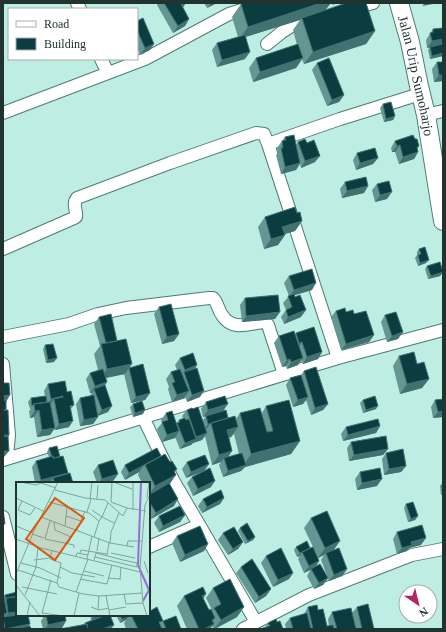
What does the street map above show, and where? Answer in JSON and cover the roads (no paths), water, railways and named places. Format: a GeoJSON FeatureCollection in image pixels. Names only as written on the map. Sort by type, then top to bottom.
{"type":"FeatureCollection","features":[{"type":"Feature","properties":{"kind":"main road","name":"Jalan Urip Sumoharjo"},"geometry":{"type":"LineString","coordinates":[[399,3],[410,42],[420,94],[434,113],[443,221]]}},
{"type":"Feature","properties":{"kind":"street"},"geometry":{"type":"LineString","coordinates":[[3,113],[145,59],[229,14],[264,3]]}},
{"type":"Feature","properties":{"kind":"street"},"geometry":{"type":"LineString","coordinates":[[337,13],[373,3]]}},
{"type":"Feature","properties":{"kind":"street"},"geometry":{"type":"LineString","coordinates":[[267,44],[293,25],[322,17]]}},
{"type":"Feature","properties":{"kind":"street"},"geometry":{"type":"LineString","coordinates":[[102,60],[108,73]]}},
{"type":"Feature","properties":{"kind":"street"},"geometry":{"type":"LineString","coordinates":[[268,144],[340,119],[420,94]]}},
{"type":"Feature","properties":{"kind":"street"},"geometry":{"type":"LineString","coordinates":[[3,249],[76,217],[77,213],[75,201],[77,198],[256,133],[264,134],[338,358]]}},
{"type":"Feature","properties":{"kind":"street"},"geometry":{"type":"LineString","coordinates":[[3,337],[69,324],[98,314],[126,308],[213,298],[221,314],[226,321],[231,324],[242,325],[263,322],[266,323],[284,374]]}},
{"type":"Feature","properties":{"kind":"street"},"geometry":{"type":"LineString","coordinates":[[3,364],[9,435],[5,460],[284,374],[443,330]]}},
{"type":"Feature","properties":{"kind":"street"},"geometry":{"type":"LineString","coordinates":[[143,417],[173,480],[256,622]]}},
{"type":"Feature","properties":{"kind":"street"},"geometry":{"type":"LineString","coordinates":[[3,517],[16,570]]}},
{"type":"Feature","properties":{"kind":"street"},"geometry":{"type":"LineString","coordinates":[[150,547],[199,525]]}},
{"type":"Feature","properties":{"kind":"street"},"geometry":{"type":"LineString","coordinates":[[243,629],[316,592],[412,555],[443,549]]}}]}
